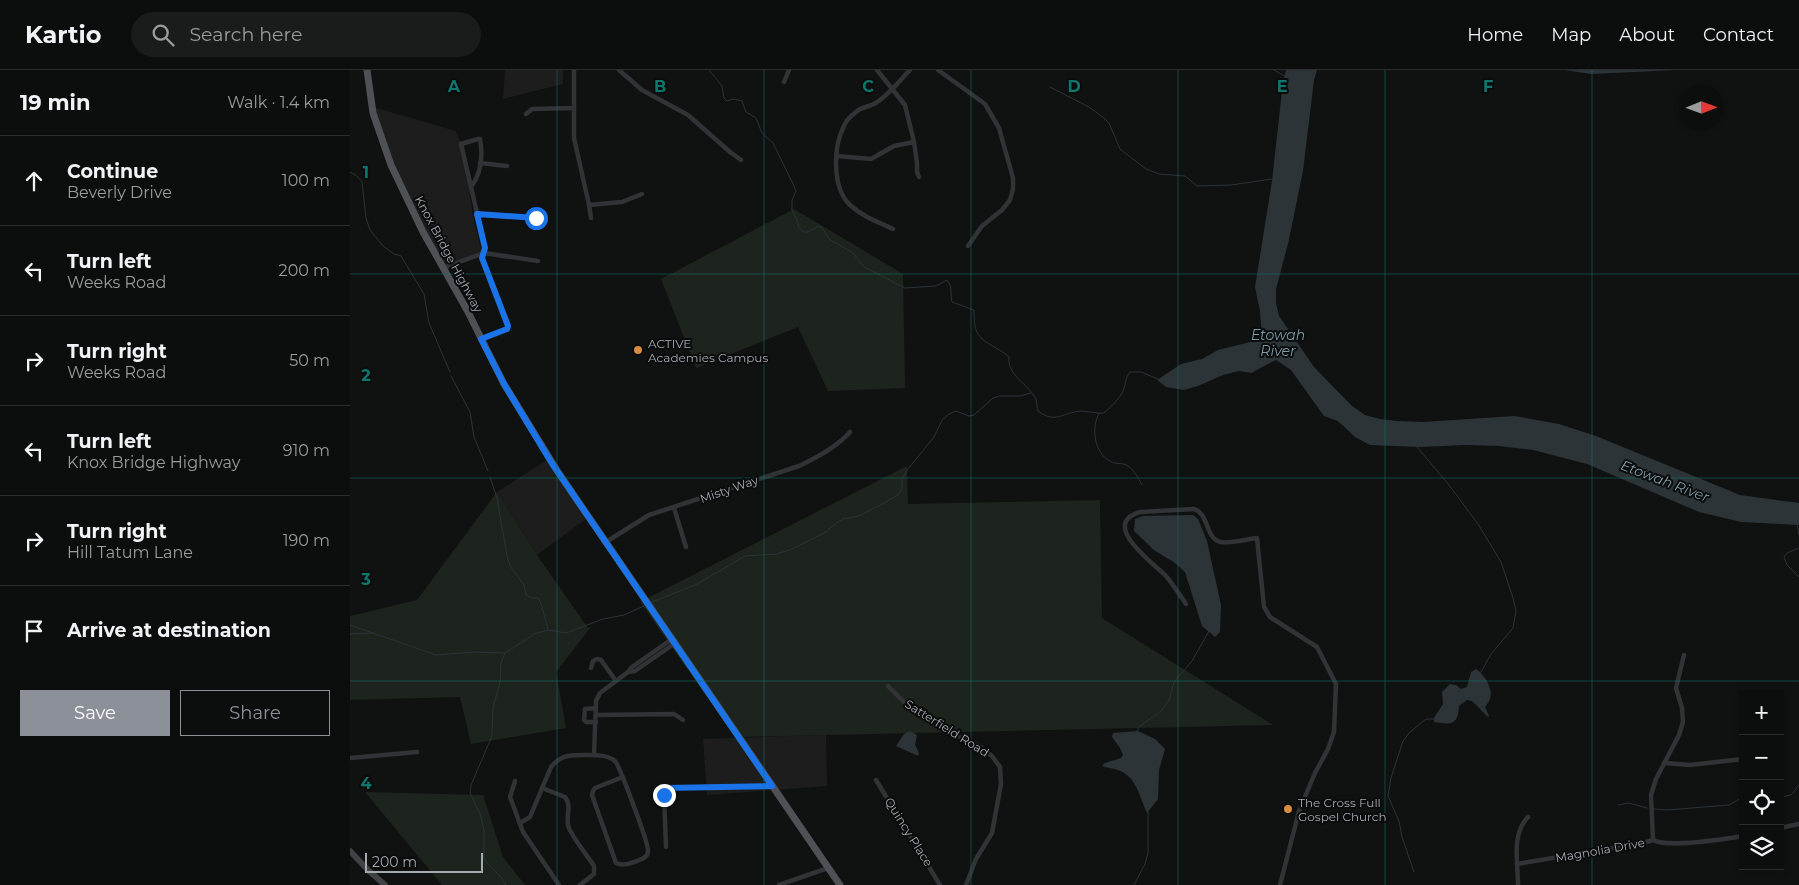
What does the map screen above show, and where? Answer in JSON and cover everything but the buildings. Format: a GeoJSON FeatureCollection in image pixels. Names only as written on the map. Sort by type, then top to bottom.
{"type":"FeatureCollection","features":[{"type":"Feature","properties":{"kind":"main road","name":"Knox Bridge Highway"},"geometry":{"type":"LineString","coordinates":[[367,70],[373,113],[381,140],[406,198],[504,384],[546,454],[840,885]]}},
{"type":"Feature","properties":{"kind":"main road"},"geometry":{"type":"LineString","coordinates":[[350,850],[385,885]]}},
{"type":"Feature","properties":{"kind":"street"},"geometry":{"type":"LineString","coordinates":[[574,70],[574,138],[591,218]]}},
{"type":"Feature","properties":{"kind":"street"},"geometry":{"type":"LineString","coordinates":[[619,70],[642,90],[688,116],[741,160]]}},
{"type":"Feature","properties":{"kind":"street"},"geometry":{"type":"LineString","coordinates":[[784,82],[789,70]]}},
{"type":"Feature","properties":{"kind":"street"},"geometry":{"type":"LineString","coordinates":[[877,70],[905,105],[914,142],[917,163],[916,172],[919,178]]}},
{"type":"Feature","properties":{"kind":"street"},"geometry":{"type":"LineString","coordinates":[[894,229],[867,218],[849,204],[840,190],[835,172],[844,125],[858,110],[874,103],[910,70]]}},
{"type":"Feature","properties":{"kind":"street"},"geometry":{"type":"LineString","coordinates":[[938,70],[985,104],[999,128],[1013,178],[1013,190],[1010,200],[1002,210],[982,226],[968,246]]}},
{"type":"Feature","properties":{"kind":"street"},"geometry":{"type":"LineString","coordinates":[[526,114],[532,108],[574,108]]}},
{"type":"Feature","properties":{"kind":"street"},"geometry":{"type":"LineString","coordinates":[[471,187],[476,180],[480,163],[482,152],[480,139],[461,144],[485,248],[482,258],[508,328],[481,339]]}},
{"type":"Feature","properties":{"kind":"street"},"geometry":{"type":"LineString","coordinates":[[837,156],[871,159],[894,146],[914,142]]}},
{"type":"Feature","properties":{"kind":"street"},"geometry":{"type":"LineString","coordinates":[[480,163],[507,166]]}},
{"type":"Feature","properties":{"kind":"street"},"geometry":{"type":"LineString","coordinates":[[589,205],[622,202],[642,194]]}},
{"type":"Feature","properties":{"kind":"street"},"geometry":{"type":"LineString","coordinates":[[477,214],[536,218]]}},
{"type":"Feature","properties":{"kind":"street"},"geometry":{"type":"LineString","coordinates":[[443,268],[484,253],[538,262]]}},
{"type":"Feature","properties":{"kind":"street","name":"Misty Way"},"geometry":{"type":"LineString","coordinates":[[606,542],[649,515],[799,466],[815,458],[845,438],[850,432]]}},
{"type":"Feature","properties":{"kind":"street"},"geometry":{"type":"LineString","coordinates":[[674,508],[686,547]]}},
{"type":"Feature","properties":{"kind":"street"},"geometry":{"type":"LineString","coordinates":[[1186,604],[1167,578],[1137,550],[1129,539],[1125,528],[1133,514],[1194,509],[1201,514],[1214,538],[1220,542],[1257,538],[1266,613],[1275,621],[1317,646],[1336,684],[1336,720],[1332,738],[1299,812],[1280,885]]}},
{"type":"Feature","properties":{"kind":"street"},"geometry":{"type":"LineString","coordinates":[[594,755],[596,701],[600,692],[632,667],[674,641]]}},
{"type":"Feature","properties":{"kind":"street"},"geometry":{"type":"LineString","coordinates":[[1653,840],[1651,795],[1656,779],[1679,735],[1683,722],[1682,708],[1676,688],[1684,654]]}},
{"type":"Feature","properties":{"kind":"street"},"geometry":{"type":"LineString","coordinates":[[591,668],[593,661],[597,659],[602,660],[616,681]]}},
{"type":"Feature","properties":{"kind":"street","name":"Satterfield Road"},"geometry":{"type":"LineString","coordinates":[[888,686],[918,713],[979,746],[992,756],[1000,767],[1001,784],[992,833],[970,869],[966,885]]}},
{"type":"Feature","properties":{"kind":"street"},"geometry":{"type":"LineString","coordinates":[[596,708],[585,709],[584,713],[584,720],[596,722]]}},
{"type":"Feature","properties":{"kind":"street"},"geometry":{"type":"LineString","coordinates":[[596,715],[674,714],[683,720]]}},
{"type":"Feature","properties":{"kind":"street"},"geometry":{"type":"LineString","coordinates":[[350,758],[418,752]]}},
{"type":"Feature","properties":{"kind":"street"},"geometry":{"type":"LineString","coordinates":[[520,823],[530,818],[551,767],[562,757],[569,755],[594,755],[614,759],[618,764],[623,777],[649,849],[644,859],[624,865],[616,863],[592,795],[595,788],[623,777]]}},
{"type":"Feature","properties":{"kind":"street"},"geometry":{"type":"LineString","coordinates":[[1664,763],[1690,765],[1739,759]]}},
{"type":"Feature","properties":{"kind":"street","name":"Quincy Place"},"geometry":{"type":"LineString","coordinates":[[876,780],[940,885]]}},
{"type":"Feature","properties":{"kind":"street"},"geometry":{"type":"LineString","coordinates":[[515,781],[510,797],[523,832],[559,885]]}},
{"type":"Feature","properties":{"kind":"street"},"geometry":{"type":"LineString","coordinates":[[666,847],[664,795],[666,788],[772,786]]}},
{"type":"Feature","properties":{"kind":"street"},"geometry":{"type":"LineString","coordinates":[[542,788],[565,797],[569,804],[568,826],[594,866],[594,874],[580,885]]}},
{"type":"Feature","properties":{"kind":"street"},"geometry":{"type":"LineString","coordinates":[[1518,885],[1518,834],[1522,824],[1528,817]]}},
{"type":"Feature","properties":{"kind":"street"},"geometry":{"type":"LineString","coordinates":[[1784,827],[1799,824]]}},
{"type":"Feature","properties":{"kind":"street","name":"Magnolia Drive"},"geometry":{"type":"LineString","coordinates":[[1517,864],[1653,840],[1659,843],[1739,836]]}},
{"type":"Feature","properties":{"kind":"street"},"geometry":{"type":"LineString","coordinates":[[780,885],[828,868]]}},
{"type":"Feature","properties":{"kind":"shaded area"},"geometry":{"type":"Polygon","coordinates":[[[505,70],[563,70],[563,84],[503,99],[505,70]]]}},
{"type":"Feature","properties":{"kind":"shaded area"},"geometry":{"type":"Polygon","coordinates":[[[373,107],[456,131],[463,148],[473,216],[482,253],[444,268],[381,142],[373,107]]]}},
{"type":"Feature","properties":{"kind":"shaded area"},"geometry":{"type":"Polygon","coordinates":[[[794,209],[903,274],[905,388],[828,391],[798,327],[696,368],[661,279],[794,209]]]}},
{"type":"Feature","properties":{"kind":"shaded area"},"geometry":{"type":"Polygon","coordinates":[[[550,458],[590,516],[537,555],[497,492],[550,458]]]}},
{"type":"Feature","properties":{"kind":"shaded area"},"geometry":{"type":"Polygon","coordinates":[[[907,466],[908,504],[1100,500],[1102,618],[1273,725],[735,737],[640,602],[907,466]]]}},
{"type":"Feature","properties":{"kind":"shaded area"},"geometry":{"type":"Polygon","coordinates":[[[497,492],[537,555],[588,628],[591,627],[556,672],[566,728],[471,744],[460,697],[350,700],[350,616],[417,600],[497,492]]]}},
{"type":"Feature","properties":{"kind":"shaded area"},"geometry":{"type":"Polygon","coordinates":[[[826,735],[827,786],[707,795],[703,739],[826,735]]]}},
{"type":"Feature","properties":{"kind":"shaded area"},"geometry":{"type":"Polygon","coordinates":[[[365,792],[483,795],[503,857],[525,885],[442,885],[365,792]]]}},
{"type":"Feature","properties":{"kind":"water","name":"Etowah River"},"geometry":{"type":"Polygon","coordinates":[[[1286,70],[1317,70],[1314,80],[1303,171],[1288,244],[1276,289],[1276,303],[1279,316],[1314,367],[1352,406],[1365,415],[1397,421],[1423,422],[1515,416],[1559,424],[1596,436],[1740,495],[1799,503],[1799,525],[1741,522],[1699,512],[1587,464],[1533,450],[1499,446],[1421,447],[1370,445],[1355,437],[1338,421],[1324,416],[1291,370],[1276,360],[1251,373],[1239,371],[1223,375],[1184,390],[1166,387],[1157,380],[1181,364],[1202,359],[1218,350],[1262,339],[1260,311],[1255,287],[1272,181],[1286,70]]]}},
{"type":"Feature","properties":{"kind":"water"},"geometry":{"type":"Polygon","coordinates":[[[1565,70],[1675,70],[1591,74],[1565,70]]]}},
{"type":"Feature","properties":{"kind":"water"},"geometry":{"type":"Polygon","coordinates":[[[1193,515],[1198,519],[1207,541],[1221,605],[1220,632],[1215,637],[1202,626],[1185,572],[1175,563],[1154,550],[1134,531],[1135,519],[1143,516],[1193,515]]]}},
{"type":"Feature","properties":{"kind":"water"},"geometry":{"type":"Polygon","coordinates":[[[1476,669],[1485,678],[1491,691],[1490,700],[1485,707],[1489,716],[1472,701],[1467,700],[1459,706],[1457,717],[1453,722],[1434,722],[1434,718],[1443,704],[1442,692],[1450,684],[1456,685],[1461,689],[1467,687],[1471,672],[1476,669]]]}},
{"type":"Feature","properties":{"kind":"water"},"geometry":{"type":"Polygon","coordinates":[[[910,731],[917,735],[915,745],[919,753],[918,756],[896,746],[904,734],[910,731]]]}},
{"type":"Feature","properties":{"kind":"water"},"geometry":{"type":"Polygon","coordinates":[[[1138,731],[1155,739],[1165,749],[1159,770],[1158,799],[1147,813],[1137,788],[1129,777],[1118,770],[1102,766],[1105,763],[1121,758],[1123,755],[1112,737],[1113,733],[1138,731]]]}},
{"type":"Feature","properties":{"kind":"waterway"},"geometry":{"type":"LineString","coordinates":[[709,70],[722,86],[724,98],[727,101],[733,99],[742,101],[746,112],[756,118],[762,133],[773,143],[796,191],[792,200],[792,210],[799,228],[807,232],[819,226],[829,239],[853,253],[864,267],[905,288],[936,286],[947,280],[951,288],[952,302],[974,310],[976,329],[980,337],[1009,357],[1011,369],[1036,399],[1038,411],[1049,417],[1059,417],[1080,411],[1104,413],[1122,394],[1130,372],[1141,372],[1158,379]]}},
{"type":"Feature","properties":{"kind":"waterway"},"geometry":{"type":"LineString","coordinates":[[1274,70],[1286,77]]}},
{"type":"Feature","properties":{"kind":"waterway"},"geometry":{"type":"LineString","coordinates":[[1050,87],[1089,107],[1104,118],[1109,123],[1120,149],[1146,169],[1159,174],[1185,176],[1197,186],[1231,185],[1272,179]]}},
{"type":"Feature","properties":{"kind":"waterway"},"geometry":{"type":"LineString","coordinates":[[350,172],[362,182],[366,218],[370,230],[383,246],[394,254],[401,256],[424,294],[429,323],[450,372]]}},
{"type":"Feature","properties":{"kind":"waterway"},"geometry":{"type":"LineString","coordinates":[[451,376],[470,412],[474,437],[488,471]]}},
{"type":"Feature","properties":{"kind":"waterway"},"geometry":{"type":"LineString","coordinates":[[652,602],[697,584],[745,556],[777,554],[792,549],[826,532],[843,519],[859,516],[882,504],[898,495],[902,488],[902,479],[908,469],[934,437],[942,420],[949,414],[956,411],[969,416],[974,415],[993,398],[1020,396],[1031,393]]}},
{"type":"Feature","properties":{"kind":"waterway"},"geometry":{"type":"LineString","coordinates":[[1099,413],[1095,433],[1100,452],[1112,462],[1128,466],[1142,485]]}},
{"type":"Feature","properties":{"kind":"waterway"},"geometry":{"type":"LineString","coordinates":[[1417,447],[1478,524],[1501,562],[1513,598],[1516,611],[1513,628],[1491,654],[1481,672]]}},
{"type":"Feature","properties":{"kind":"waterway"},"geometry":{"type":"LineString","coordinates":[[490,477],[497,498],[510,566],[524,585],[526,595],[531,598],[538,598],[548,629]]}},
{"type":"Feature","properties":{"kind":"waterway"},"geometry":{"type":"LineString","coordinates":[[1797,524],[1799,535]]}},
{"type":"Feature","properties":{"kind":"waterway"},"geometry":{"type":"LineString","coordinates":[[1799,548],[1787,553],[1784,557],[1787,565],[1799,577]]}},
{"type":"Feature","properties":{"kind":"waterway"},"geometry":{"type":"LineString","coordinates":[[506,885],[484,857],[484,830],[480,814],[470,793],[471,785],[492,736],[493,708],[500,682],[501,663],[505,653],[534,634],[548,630],[566,633],[603,619],[624,615],[646,605]]}},
{"type":"Feature","properties":{"kind":"waterway"},"geometry":{"type":"LineString","coordinates":[[350,625],[436,655],[475,652],[504,653]]}},
{"type":"Feature","properties":{"kind":"waterway"},"geometry":{"type":"LineString","coordinates":[[1137,731],[1140,726],[1161,711],[1169,700],[1174,682],[1192,661],[1209,631]]}},
{"type":"Feature","properties":{"kind":"waterway"},"geometry":{"type":"LineString","coordinates":[[350,634],[374,633]]}},
{"type":"Feature","properties":{"kind":"waterway"},"geometry":{"type":"LineString","coordinates":[[1414,872],[1402,837],[1399,821],[1388,796],[1391,778],[1403,741],[1410,732],[1426,719],[1434,719]]}},
{"type":"Feature","properties":{"kind":"waterway"},"geometry":{"type":"LineString","coordinates":[[1784,796],[1791,795],[1799,785]]}},
{"type":"Feature","properties":{"kind":"waterway"},"geometry":{"type":"LineString","coordinates":[[1654,809],[1667,810],[1729,805],[1739,799]]}},
{"type":"Feature","properties":{"kind":"waterway"},"geometry":{"type":"LineString","coordinates":[[1618,805],[1629,803],[1647,808]]}},
{"type":"Feature","properties":{"kind":"waterway"},"geometry":{"type":"LineString","coordinates":[[1134,885],[1145,864],[1148,853],[1148,812]]}},
{"type":"Feature","properties":{"kind":"place","name":"ACTIVE Academies Campus"},"geometry":{"type":"Point","coordinates":[638,350]}},
{"type":"Feature","properties":{"kind":"place","name":"The Cross Full Gospel Church"},"geometry":{"type":"Point","coordinates":[1288,809]}},
{"type":"Feature","properties":{"kind":"route"},"geometry":{"type":"LineString","coordinates":[[536,218],[477,214],[485,248],[482,258],[508,326],[507,329],[481,339],[504,384],[551,462],[772,786],[666,788],[664,795]]}}]}
